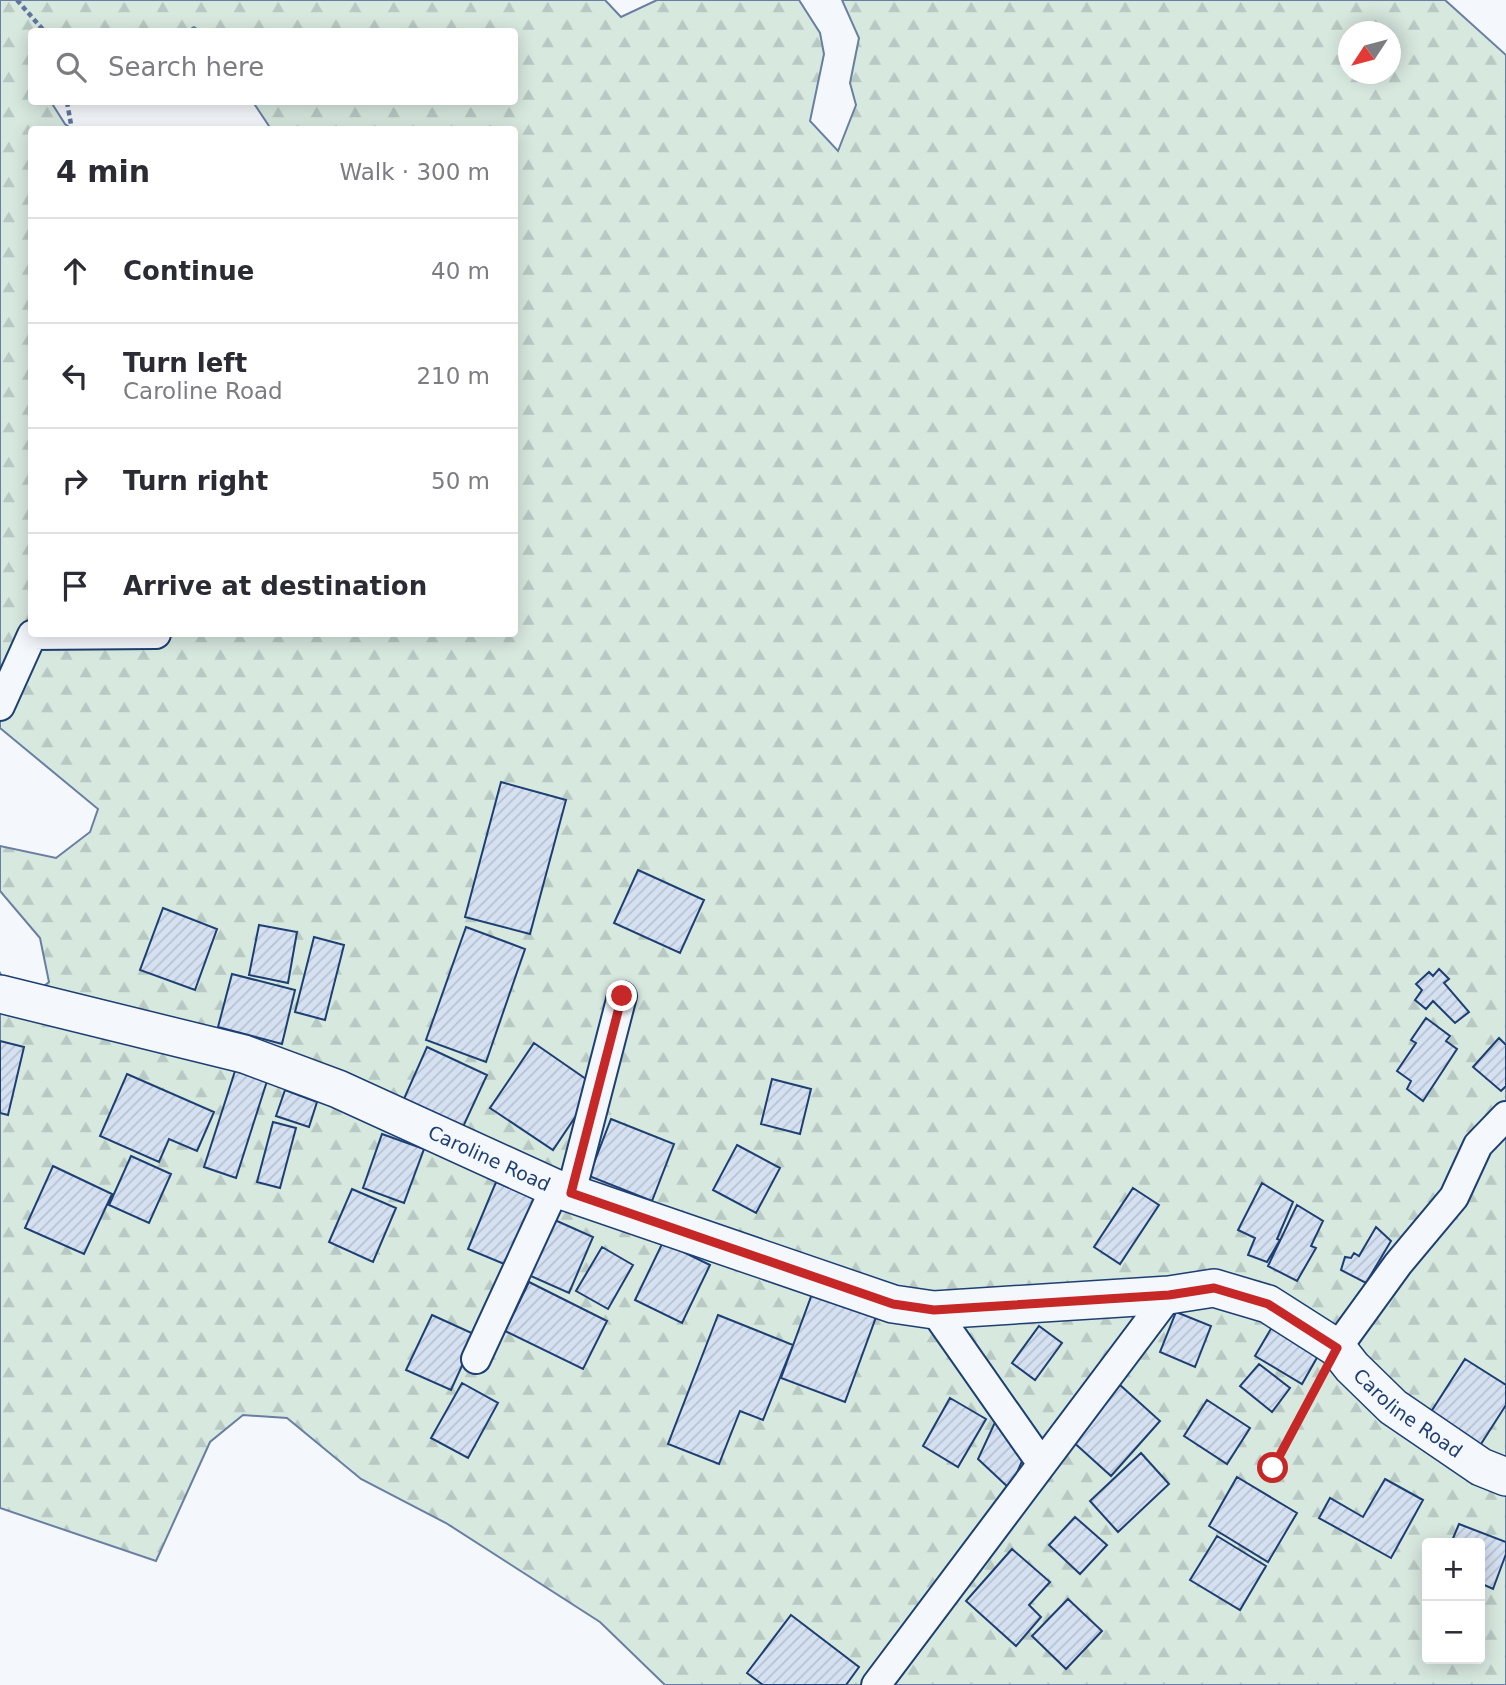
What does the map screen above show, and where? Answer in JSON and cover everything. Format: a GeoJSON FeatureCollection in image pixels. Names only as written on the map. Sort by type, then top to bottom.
{"type":"FeatureCollection","features":[{"type":"Feature","properties":{"kind":"main road","name":"Caroline Road"},"geometry":{"type":"LineString","coordinates":[[0,994],[244,1054],[338,1089],[563,1191],[893,1304],[934,1310],[1169,1295],[1214,1288],[1268,1304],[1337,1348],[1393,1408],[1481,1467],[1506,1477]]}},
{"type":"Feature","properties":{"kind":"street"},"geometry":{"type":"LineString","coordinates":[[0,706],[31,637]]}},
{"type":"Feature","properties":{"kind":"street"},"geometry":{"type":"LineString","coordinates":[[476,1359],[563,1191],[622,996]]}},
{"type":"Feature","properties":{"kind":"street"},"geometry":{"type":"LineString","coordinates":[[1337,1348],[1398,1264],[1454,1196],[1478,1145],[1506,1116]]}},
{"type":"Feature","properties":{"kind":"street"},"geometry":{"type":"LineString","coordinates":[[876,1685],[1169,1295]]}},
{"type":"Feature","properties":{"kind":"street"},"geometry":{"type":"LineString","coordinates":[[934,1310],[1042,1464]]}},
{"type":"Feature","properties":{"kind":"path"},"geometry":{"type":"LineString","coordinates":[[17,0],[42,28]]}},
{"type":"Feature","properties":{"kind":"path"},"geometry":{"type":"LineString","coordinates":[[68,105],[71,126]]}},
{"type":"Feature","properties":{"kind":"path"},"geometry":{"type":"LineString","coordinates":[[1273,1468],[1337,1348]]}},
{"type":"Feature","properties":{"kind":"green space"},"geometry":{"type":"Polygon","coordinates":[[[0,0],[605,0],[621,17],[657,0],[799,0],[820,33],[824,54],[810,121],[838,151],[856,105],[850,83],[859,38],[842,0],[1445,0],[1506,55],[1506,1685],[665,1685],[600,1622],[446,1523],[361,1479],[287,1418],[243,1415],[210,1442],[156,1561],[0,1508],[0,973],[9,988],[31,996],[49,982],[40,938],[0,891],[0,846],[56,858],[90,832],[98,809],[0,728],[0,0]]]}},
{"type":"Feature","properties":{"kind":"building"},"geometry":{"type":"Polygon","coordinates":[[[501,782],[566,800],[530,934],[465,917],[501,782]]]}},
{"type":"Feature","properties":{"kind":"building"},"geometry":{"type":"Polygon","coordinates":[[[638,870],[704,900],[680,953],[614,923],[638,870]]]}},
{"type":"Feature","properties":{"kind":"building"},"geometry":{"type":"Polygon","coordinates":[[[163,908],[217,929],[195,990],[140,970],[163,908]]]}},
{"type":"Feature","properties":{"kind":"building"},"geometry":{"type":"Polygon","coordinates":[[[259,925],[297,932],[288,983],[249,975],[259,925]]]}},
{"type":"Feature","properties":{"kind":"building"},"geometry":{"type":"Polygon","coordinates":[[[466,927],[525,949],[486,1062],[426,1040],[466,927]]]}},
{"type":"Feature","properties":{"kind":"building"},"geometry":{"type":"Polygon","coordinates":[[[314,937],[344,945],[325,1020],[295,1012],[314,937]]]}},
{"type":"Feature","properties":{"kind":"building"},"geometry":{"type":"Polygon","coordinates":[[[1439,969],[1449,979],[1444,983],[1469,1012],[1455,1023],[1433,1001],[1426,1009],[1415,1000],[1422,990],[1416,984],[1429,972],[1433,976],[1439,969]]]}},
{"type":"Feature","properties":{"kind":"building"},"geometry":{"type":"Polygon","coordinates":[[[232,974],[295,990],[282,1044],[218,1027],[232,974]]]}},
{"type":"Feature","properties":{"kind":"building"},"geometry":{"type":"Polygon","coordinates":[[[1426,1018],[1450,1036],[1446,1041],[1457,1049],[1423,1101],[1407,1089],[1411,1081],[1397,1071],[1416,1043],[1411,1040],[1426,1018]]]}},
{"type":"Feature","properties":{"kind":"building"},"geometry":{"type":"Polygon","coordinates":[[[1499,1038],[1506,1045],[1506,1086],[1501,1091],[1473,1067],[1499,1038]]]}},
{"type":"Feature","properties":{"kind":"building"},"geometry":{"type":"Polygon","coordinates":[[[0,1041],[24,1047],[8,1115],[0,1113],[0,1041]]]}},
{"type":"Feature","properties":{"kind":"building"},"geometry":{"type":"Polygon","coordinates":[[[534,1043],[596,1086],[553,1150],[490,1108],[534,1043]]]}},
{"type":"Feature","properties":{"kind":"building"},"geometry":{"type":"Polygon","coordinates":[[[427,1047],[487,1075],[462,1129],[403,1101],[427,1047]]]}},
{"type":"Feature","properties":{"kind":"building"},"geometry":{"type":"Polygon","coordinates":[[[236,1068],[268,1078],[236,1178],[204,1167],[236,1068]]]}},
{"type":"Feature","properties":{"kind":"building"},"geometry":{"type":"Polygon","coordinates":[[[127,1074],[214,1112],[197,1151],[169,1139],[159,1162],[100,1136],[127,1074]]]}},
{"type":"Feature","properties":{"kind":"building"},"geometry":{"type":"Polygon","coordinates":[[[772,1079],[811,1089],[800,1134],[761,1124],[772,1079]]]}},
{"type":"Feature","properties":{"kind":"building"},"geometry":{"type":"Polygon","coordinates":[[[285,1090],[317,1102],[309,1127],[276,1116],[285,1090]]]}},
{"type":"Feature","properties":{"kind":"building"},"geometry":{"type":"Polygon","coordinates":[[[611,1119],[674,1144],[652,1201],[589,1176],[611,1119]]]}},
{"type":"Feature","properties":{"kind":"building"},"geometry":{"type":"Polygon","coordinates":[[[273,1122],[296,1128],[280,1188],[257,1182],[273,1122]]]}},
{"type":"Feature","properties":{"kind":"building"},"geometry":{"type":"Polygon","coordinates":[[[382,1134],[424,1149],[404,1203],[363,1188],[382,1134]]]}},
{"type":"Feature","properties":{"kind":"building"},"geometry":{"type":"Polygon","coordinates":[[[737,1145],[780,1168],[756,1213],[713,1190],[737,1145]]]}},
{"type":"Feature","properties":{"kind":"building"},"geometry":{"type":"Polygon","coordinates":[[[131,1156],[171,1174],[149,1223],[109,1205],[131,1156]]]}},
{"type":"Feature","properties":{"kind":"building"},"geometry":{"type":"Polygon","coordinates":[[[53,1166],[112,1194],[84,1254],[25,1228],[53,1166]]]}},
{"type":"Feature","properties":{"kind":"building"},"geometry":{"type":"Polygon","coordinates":[[[496,1182],[542,1202],[514,1268],[468,1249],[496,1182]]]}},
{"type":"Feature","properties":{"kind":"building"},"geometry":{"type":"Polygon","coordinates":[[[1262,1183],[1293,1202],[1277,1239],[1280,1240],[1267,1262],[1248,1255],[1255,1238],[1238,1230],[1262,1183]]]}},
{"type":"Feature","properties":{"kind":"building"},"geometry":{"type":"Polygon","coordinates":[[[1133,1188],[1159,1205],[1120,1264],[1094,1247],[1133,1188]]]}},
{"type":"Feature","properties":{"kind":"building"},"geometry":{"type":"Polygon","coordinates":[[[352,1189],[396,1208],[373,1262],[329,1242],[352,1189]]]}},
{"type":"Feature","properties":{"kind":"building"},"geometry":{"type":"Polygon","coordinates":[[[1297,1205],[1323,1221],[1311,1246],[1316,1248],[1297,1281],[1268,1266],[1297,1205]]]}},
{"type":"Feature","properties":{"kind":"building"},"geometry":{"type":"Polygon","coordinates":[[[548,1217],[593,1237],[569,1293],[524,1273],[548,1217]]]}},
{"type":"Feature","properties":{"kind":"building"},"geometry":{"type":"Polygon","coordinates":[[[1376,1227],[1391,1241],[1366,1283],[1341,1270],[1345,1257],[1351,1258],[1354,1253],[1359,1256],[1376,1227]]]}},
{"type":"Feature","properties":{"kind":"building"},"geometry":{"type":"Polygon","coordinates":[[[663,1242],[710,1265],[682,1323],[635,1300],[663,1242]]]}},
{"type":"Feature","properties":{"kind":"building"},"geometry":{"type":"Polygon","coordinates":[[[602,1247],[633,1265],[608,1309],[576,1291],[602,1247]]]}},
{"type":"Feature","properties":{"kind":"building"},"geometry":{"type":"Polygon","coordinates":[[[529,1282],[607,1321],[583,1369],[505,1331],[529,1282]]]}},
{"type":"Feature","properties":{"kind":"building"},"geometry":{"type":"Polygon","coordinates":[[[812,1294],[876,1317],[845,1402],[781,1378],[812,1294]]]}},
{"type":"Feature","properties":{"kind":"building"},"geometry":{"type":"Polygon","coordinates":[[[1176,1312],[1211,1326],[1195,1367],[1160,1352],[1176,1312]]]}},
{"type":"Feature","properties":{"kind":"building"},"geometry":{"type":"Polygon","coordinates":[[[432,1315],[476,1335],[451,1390],[406,1370],[432,1315]]]}},
{"type":"Feature","properties":{"kind":"building"},"geometry":{"type":"Polygon","coordinates":[[[718,1315],[793,1345],[763,1420],[740,1411],[719,1464],[668,1444],[718,1315]]]}},
{"type":"Feature","properties":{"kind":"building"},"geometry":{"type":"Polygon","coordinates":[[[1039,1326],[1062,1343],[1035,1380],[1012,1363],[1039,1326]]]}},
{"type":"Feature","properties":{"kind":"building"},"geometry":{"type":"Polygon","coordinates":[[[1272,1327],[1319,1354],[1302,1384],[1255,1356],[1272,1327]]]}},
{"type":"Feature","properties":{"kind":"building"},"geometry":{"type":"Polygon","coordinates":[[[1465,1359],[1506,1385],[1506,1405],[1479,1447],[1429,1415],[1465,1359]]]}},
{"type":"Feature","properties":{"kind":"building"},"geometry":{"type":"Polygon","coordinates":[[[1259,1364],[1290,1388],[1272,1412],[1240,1386],[1259,1364]]]}},
{"type":"Feature","properties":{"kind":"building"},"geometry":{"type":"Polygon","coordinates":[[[462,1383],[498,1403],[468,1458],[431,1438],[462,1383]]]}},
{"type":"Feature","properties":{"kind":"building"},"geometry":{"type":"Polygon","coordinates":[[[1120,1385],[1160,1421],[1111,1476],[1071,1440],[1120,1385]]]}},
{"type":"Feature","properties":{"kind":"building"},"geometry":{"type":"Polygon","coordinates":[[[950,1398],[986,1419],[958,1467],[923,1446],[950,1398]]]}},
{"type":"Feature","properties":{"kind":"building"},"geometry":{"type":"Polygon","coordinates":[[[1207,1400],[1250,1428],[1227,1464],[1184,1436],[1207,1400]]]}},
{"type":"Feature","properties":{"kind":"building"},"geometry":{"type":"Polygon","coordinates":[[[997,1418],[1026,1452],[1010,1489],[978,1459],[997,1418]]]}},
{"type":"Feature","properties":{"kind":"building"},"geometry":{"type":"Polygon","coordinates":[[[1141,1453],[1169,1484],[1118,1532],[1090,1501],[1141,1453]]]}},
{"type":"Feature","properties":{"kind":"building"},"geometry":{"type":"Polygon","coordinates":[[[1237,1477],[1297,1513],[1268,1562],[1209,1526],[1237,1477]]]}},
{"type":"Feature","properties":{"kind":"building"},"geometry":{"type":"Polygon","coordinates":[[[1385,1479],[1423,1500],[1391,1558],[1319,1518],[1330,1498],[1363,1517],[1385,1479]]]}},
{"type":"Feature","properties":{"kind":"building"},"geometry":{"type":"Polygon","coordinates":[[[1075,1517],[1107,1545],[1080,1574],[1049,1545],[1075,1517]]]}},
{"type":"Feature","properties":{"kind":"building"},"geometry":{"type":"Polygon","coordinates":[[[1459,1524],[1506,1542],[1506,1554],[1493,1589],[1485,1585],[1485,1538],[1453,1538],[1459,1524]]]}},
{"type":"Feature","properties":{"kind":"building"},"geometry":{"type":"Polygon","coordinates":[[[1217,1536],[1266,1566],[1240,1610],[1190,1580],[1217,1536]]]}},
{"type":"Feature","properties":{"kind":"building"},"geometry":{"type":"Polygon","coordinates":[[[1012,1549],[1050,1582],[1029,1605],[1041,1617],[1016,1646],[966,1601],[1012,1549]]]}},
{"type":"Feature","properties":{"kind":"building"},"geometry":{"type":"Polygon","coordinates":[[[1068,1599],[1102,1631],[1066,1669],[1032,1636],[1068,1599]]]}},
{"type":"Feature","properties":{"kind":"building"},"geometry":{"type":"Polygon","coordinates":[[[791,1615],[859,1667],[846,1685],[763,1685],[747,1673],[791,1615]]]}},
{"type":"Feature","properties":{"kind":"route"},"geometry":{"type":"LineString","coordinates":[[622,996],[571,1193],[893,1304],[934,1310],[1169,1295],[1214,1288],[1268,1304],[1337,1348],[1273,1468]]}}]}
